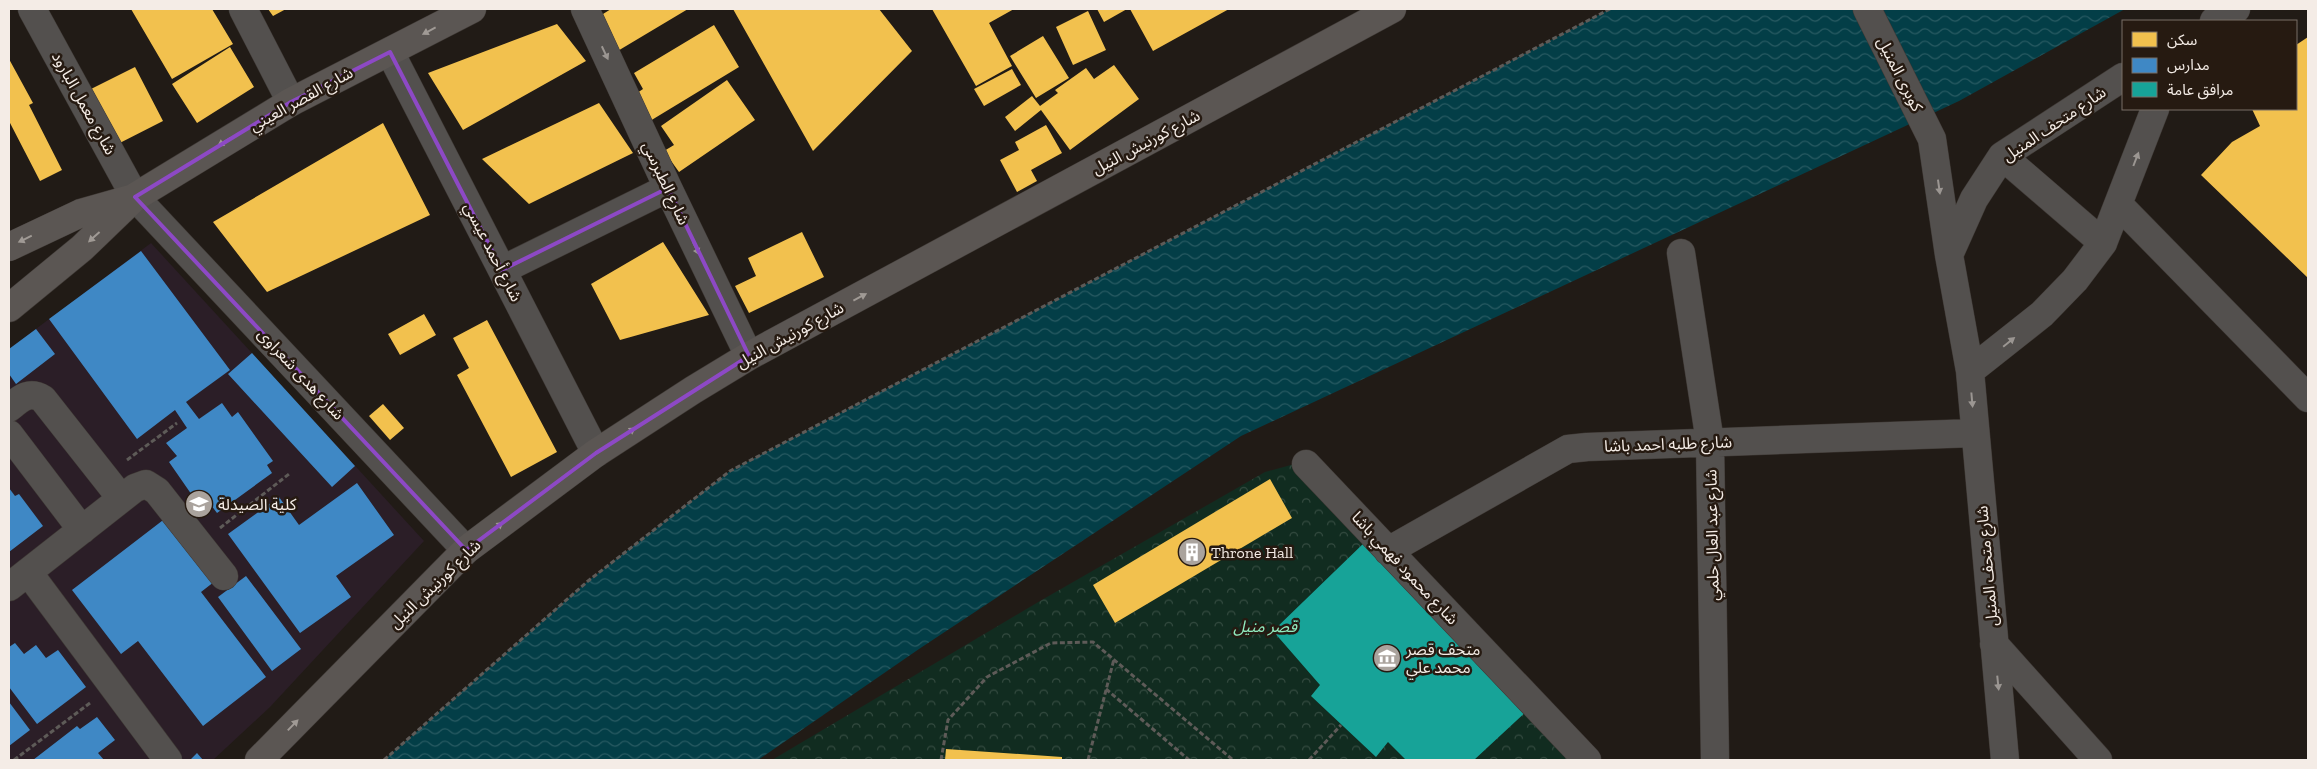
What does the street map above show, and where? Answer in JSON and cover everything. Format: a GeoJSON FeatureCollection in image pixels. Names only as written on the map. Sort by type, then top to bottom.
{"type":"FeatureCollection","features":[{"type":"Feature","properties":{"kind":"highway","name":"شارع القصر العيني"},"geometry":{"type":"LineString","coordinates":[[9,308],[82,248],[135,197],[291,102],[472,9]]}},
{"type":"Feature","properties":{"kind":"highway","name":"شارع كورنيش النيل"},"geometry":{"type":"LineString","coordinates":[[259,760],[466,550],[596,453],[749,356],[1392,9]]}},
{"type":"Feature","properties":{"kind":"highway","name":"شارع القصر العيني"},"geometry":{"type":"LineString","coordinates":[[9,247],[81,213],[135,197]]}},
{"type":"Feature","properties":{"kind":"street","name":"شارع معمل البارود"},"geometry":{"type":"LineString","coordinates":[[32,9],[135,197]]}},
{"type":"Feature","properties":{"kind":"street"},"geometry":{"type":"LineString","coordinates":[[243,9],[291,102]]}},
{"type":"Feature","properties":{"kind":"street","name":"شارع الطبرسي"},"geometry":{"type":"LineString","coordinates":[[584,9],[749,356]]}},
{"type":"Feature","properties":{"kind":"street","name":"كوبرى المنيل"},"geometry":{"type":"LineString","coordinates":[[1867,9],[1932,139]]}},
{"type":"Feature","properties":{"kind":"street"},"geometry":{"type":"LineString","coordinates":[[2216,20],[2236,9]]}},
{"type":"Feature","properties":{"kind":"street","name":"شارع أحمد عيسي"},"geometry":{"type":"LineString","coordinates":[[390,52],[596,453]]}},
{"type":"Feature","properties":{"kind":"street","name":"شارع متحف المنيل"},"geometry":{"type":"LineString","coordinates":[[1949,255],[1974,199],[2002,156],[2122,78]]}},
{"type":"Feature","properties":{"kind":"street"},"geometry":{"type":"LineString","coordinates":[[1970,371],[2042,314],[2075,280],[2104,243],[2156,110]]}},
{"type":"Feature","properties":{"kind":"street","name":"شارع متحف المنيل"},"geometry":{"type":"LineString","coordinates":[[1932,139],[1949,255],[1970,371],[2005,760]]}},
{"type":"Feature","properties":{"kind":"street"},"geometry":{"type":"LineString","coordinates":[[2002,156],[2104,243]]}},
{"type":"Feature","properties":{"kind":"street"},"geometry":{"type":"LineString","coordinates":[[502,270],[668,188]]}},
{"type":"Feature","properties":{"kind":"street","name":"شارع هدى شعراوى"},"geometry":{"type":"LineString","coordinates":[[135,197],[466,550]]}},
{"type":"Feature","properties":{"kind":"street"},"geometry":{"type":"LineString","coordinates":[[2119,204],[2308,398]]}},
{"type":"Feature","properties":{"kind":"street","name":"شارع عبد العال حلمي"},"geometry":{"type":"LineString","coordinates":[[1681,253],[1710,442],[1715,760]]}},
{"type":"Feature","properties":{"kind":"street"},"geometry":{"type":"LineString","coordinates":[[11,403],[33,394],[43,399],[121,498]]}},
{"type":"Feature","properties":{"kind":"street","name":"شارع طلبه احمد باشا"},"geometry":{"type":"LineString","coordinates":[[1388,551],[1568,449],[1975,433]]}},
{"type":"Feature","properties":{"kind":"street"},"geometry":{"type":"LineString","coordinates":[[9,434],[82,530]]}},
{"type":"Feature","properties":{"kind":"street","name":"شارع محمود فهمي باشا"},"geometry":{"type":"LineString","coordinates":[[1306,464],[1586,760]]}},
{"type":"Feature","properties":{"kind":"street"},"geometry":{"type":"LineString","coordinates":[[168,760],[112,686],[18,580],[140,485],[153,486],[224,576]]}},
{"type":"Feature","properties":{"kind":"street"},"geometry":{"type":"LineString","coordinates":[[1994,644],[2098,760]]}},
{"type":"Feature","properties":{"kind":"path"},"geometry":{"type":"LineString","coordinates":[[384,760],[588,581],[730,471],[1610,9]]}},
{"type":"Feature","properties":{"kind":"path"},"geometry":{"type":"LineString","coordinates":[[104,477],[177,423]]}},
{"type":"Feature","properties":{"kind":"path"},"geometry":{"type":"LineString","coordinates":[[199,544],[289,474]]}},
{"type":"Feature","properties":{"kind":"path"},"geometry":{"type":"LineString","coordinates":[[941,760],[948,720],[987,677],[1051,642],[1093,642],[1232,760]]}},
{"type":"Feature","properties":{"kind":"path"},"geometry":{"type":"LineString","coordinates":[[1088,760],[1114,659]]}},
{"type":"Feature","properties":{"kind":"path"},"geometry":{"type":"LineString","coordinates":[[14,760],[112,686]]}},
{"type":"Feature","properties":{"kind":"path"},"geometry":{"type":"LineString","coordinates":[[1106,689],[1189,760]]}},
{"type":"Feature","properties":{"kind":"path"},"geometry":{"type":"LineString","coordinates":[[1309,760],[1341,725]]}},
{"type":"Feature","properties":{"kind":"highlighted area"},"geometry":{"type":"Polygon","coordinates":[[[390,52],[502,270],[668,188],[749,356],[596,453],[466,550],[135,197],[291,102],[390,52]]]}},
{"type":"Feature","properties":{"kind":"shaded area","name":"كلية الصيدلة"},"geometry":{"type":"Polygon","coordinates":[[[151,243],[424,541],[270,707],[213,760],[9,760],[9,349],[151,243]]]}},
{"type":"Feature","properties":{"kind":"green space","name":"قصر منيل"},"geometry":{"type":"Polygon","coordinates":[[[1298,463],[1579,760],[772,760],[1040,601],[1265,472],[1298,463]]]}},
{"type":"Feature","properties":{"kind":"water"},"geometry":{"type":"Polygon","coordinates":[[[1610,9],[2125,9],[1959,101],[1241,436],[919,649],[758,760],[384,760],[588,581],[730,471],[1610,9]]]}},
{"type":"Feature","properties":{"kind":"building: سكن"},"geometry":{"type":"Polygon","coordinates":[[[131,9],[212,9],[233,44],[172,79],[131,9]]]}},
{"type":"Feature","properties":{"kind":"building: سكن"},"geometry":{"type":"Polygon","coordinates":[[[268,9],[286,9],[273,16],[268,9]]]}},
{"type":"Feature","properties":{"kind":"building: سكن"},"geometry":{"type":"Polygon","coordinates":[[[611,9],[688,9],[616,52],[595,19],[611,9]]]}},
{"type":"Feature","properties":{"kind":"building: سكن"},"geometry":{"type":"Polygon","coordinates":[[[733,9],[879,9],[912,51],[813,151],[733,9]]]}},
{"type":"Feature","properties":{"kind":"building: سكن"},"geometry":{"type":"Polygon","coordinates":[[[932,9],[1014,9],[989,23],[1012,66],[976,86],[932,9]]]}},
{"type":"Feature","properties":{"kind":"building: سكن"},"geometry":{"type":"Polygon","coordinates":[[[1097,9],[1127,9],[1104,22],[1097,9]]]}},
{"type":"Feature","properties":{"kind":"building: سكن"},"geometry":{"type":"Polygon","coordinates":[[[1130,9],[1229,9],[1153,51],[1130,9]]]}},
{"type":"Feature","properties":{"kind":"building: سكن"},"geometry":{"type":"Polygon","coordinates":[[[1088,11],[1106,50],[1073,65],[1056,27],[1088,11]]]}},
{"type":"Feature","properties":{"kind":"building: سكن"},"geometry":{"type":"Polygon","coordinates":[[[557,24],[586,61],[463,130],[428,73],[557,24]]]}},
{"type":"Feature","properties":{"kind":"building: سكن"},"geometry":{"type":"Polygon","coordinates":[[[714,25],[739,67],[650,121],[634,95],[643,89],[634,73],[714,25]]]}},
{"type":"Feature","properties":{"kind":"building: سكن"},"geometry":{"type":"Polygon","coordinates":[[[1043,36],[1069,78],[1036,98],[1010,56],[1043,36]]]}},
{"type":"Feature","properties":{"kind":"building: سكن"},"geometry":{"type":"Polygon","coordinates":[[[2308,37],[2308,278],[2201,175],[2232,142],[2260,126],[2252,110],[2297,110],[2297,44],[2308,37]]]}},
{"type":"Feature","properties":{"kind":"building: سكن"},"geometry":{"type":"Polygon","coordinates":[[[230,47],[254,87],[197,123],[172,84],[230,47]]]}},
{"type":"Feature","properties":{"kind":"building: سكن"},"geometry":{"type":"Polygon","coordinates":[[[9,59],[33,103],[29,105],[62,170],[40,181],[9,121],[9,59]]]}},
{"type":"Feature","properties":{"kind":"building: سكن"},"geometry":{"type":"Polygon","coordinates":[[[1114,65],[1139,99],[1070,150],[1041,110],[1015,131],[1005,117],[1032,96],[1040,106],[1058,93],[1055,90],[1086,68],[1094,79],[1114,65]]]}},
{"type":"Feature","properties":{"kind":"building: سكن"},"geometry":{"type":"Polygon","coordinates":[[[135,67],[163,121],[104,151],[75,97],[135,67]]]}},
{"type":"Feature","properties":{"kind":"building: سكن"},"geometry":{"type":"Polygon","coordinates":[[[1012,69],[1021,85],[984,106],[974,89],[1012,69]]]}},
{"type":"Feature","properties":{"kind":"building: سكن"},"geometry":{"type":"Polygon","coordinates":[[[727,80],[755,120],[679,172],[664,151],[674,145],[661,126],[727,80]]]}},
{"type":"Feature","properties":{"kind":"building: سكن"},"geometry":{"type":"Polygon","coordinates":[[[599,103],[633,153],[529,204],[482,159],[599,103]]]}},
{"type":"Feature","properties":{"kind":"building: سكن"},"geometry":{"type":"Polygon","coordinates":[[[383,123],[430,215],[267,292],[213,222],[383,123]]]}},
{"type":"Feature","properties":{"kind":"building: سكن"},"geometry":{"type":"Polygon","coordinates":[[[1046,125],[1062,153],[1031,170],[1037,181],[1017,192],[1000,160],[1019,150],[1015,142],[1046,125]]]}},
{"type":"Feature","properties":{"kind":"building: سكن"},"geometry":{"type":"Polygon","coordinates":[[[802,232],[824,277],[749,313],[735,286],[756,276],[748,258],[802,232]]]}},
{"type":"Feature","properties":{"kind":"building: سكن"},"geometry":{"type":"Polygon","coordinates":[[[663,242],[709,315],[620,340],[591,284],[663,242]]]}},
{"type":"Feature","properties":{"kind":"building: سكن"},"geometry":{"type":"Polygon","coordinates":[[[424,314],[436,335],[400,355],[388,334],[424,314]]]}},
{"type":"Feature","properties":{"kind":"building: سكن"},"geometry":{"type":"Polygon","coordinates":[[[487,320],[557,452],[511,477],[457,375],[469,368],[453,338],[487,320]]]}},
{"type":"Feature","properties":{"kind":"building: سكن"},"geometry":{"type":"Polygon","coordinates":[[[383,404],[404,428],[390,440],[369,416],[383,404]]]}},
{"type":"Feature","properties":{"kind":"building: سكن","name":"Throne Hall"},"geometry":{"type":"Polygon","coordinates":[[[1270,479],[1292,518],[1115,623],[1093,585],[1270,479]]]}},
{"type":"Feature","properties":{"kind":"building: سكن"},"geometry":{"type":"Polygon","coordinates":[[[946,749],[1062,757],[1062,760],[945,760],[946,749]]]}},
{"type":"Feature","properties":{"kind":"building: مدارس"},"geometry":{"type":"Polygon","coordinates":[[[141,251],[230,370],[186,402],[199,419],[222,403],[232,417],[238,412],[273,461],[267,465],[272,473],[217,513],[211,505],[203,511],[169,462],[177,456],[166,443],[187,428],[175,410],[137,439],[49,319],[141,251]]]}},
{"type":"Feature","properties":{"kind":"building: مدارس"},"geometry":{"type":"Polygon","coordinates":[[[36,329],[55,354],[16,384],[9,374],[9,349],[36,329]]]}},
{"type":"Feature","properties":{"kind":"building: مدارس"},"geometry":{"type":"Polygon","coordinates":[[[252,353],[355,466],[332,487],[228,374],[252,353]]]}},
{"type":"Feature","properties":{"kind":"building: مدارس"},"geometry":{"type":"Polygon","coordinates":[[[357,483],[394,535],[336,576],[351,597],[300,633],[228,534],[279,497],[299,525],[357,483]]]}},
{"type":"Feature","properties":{"kind":"building: مدارس"},"geometry":{"type":"Polygon","coordinates":[[[9,488],[15,496],[19,494],[43,526],[9,552],[9,488]]]}},
{"type":"Feature","properties":{"kind":"building: مدارس"},"geometry":{"type":"Polygon","coordinates":[[[171,514],[219,578],[201,592],[266,677],[203,726],[138,641],[121,654],[72,590],[171,514]]]}},
{"type":"Feature","properties":{"kind":"building: مدارس"},"geometry":{"type":"Polygon","coordinates":[[[246,576],[301,649],[272,671],[218,597],[246,576]]]}},
{"type":"Feature","properties":{"kind":"building: مدارس"},"geometry":{"type":"Polygon","coordinates":[[[15,643],[24,654],[36,645],[46,658],[58,650],[86,687],[37,724],[9,687],[9,647],[15,643]]]}},
{"type":"Feature","properties":{"kind":"building: مدارس"},"geometry":{"type":"Polygon","coordinates":[[[9,702],[30,730],[9,746],[9,702]]]}},
{"type":"Feature","properties":{"kind":"building: مدارس"},"geometry":{"type":"Polygon","coordinates":[[[97,717],[115,740],[98,753],[104,760],[33,760],[77,726],[80,729],[97,717]]]}},
{"type":"Feature","properties":{"kind":"building: مدارس"},"geometry":{"type":"Polygon","coordinates":[[[197,753],[203,760],[190,760],[197,753]]]}},
{"type":"Feature","properties":{"kind":"building: مرافق عامة","name":"متحف قصر محمد علي"},"geometry":{"type":"Polygon","coordinates":[[[1366,541],[1528,710],[1474,760],[1406,760],[1388,742],[1376,757],[1311,696],[1320,685],[1273,631],[1366,541]]]}},
{"type":"Feature","properties":{"kind":"place","name":"كلية الصيدلة"},"geometry":{"type":"Point","coordinates":[199,504]}},
{"type":"Feature","properties":{"kind":"place","name":"Throne Hall"},"geometry":{"type":"Point","coordinates":[1192,552]}},
{"type":"Feature","properties":{"kind":"place","name":"متحف قصر محمد علي"},"geometry":{"type":"Point","coordinates":[1387,658]}}]}
